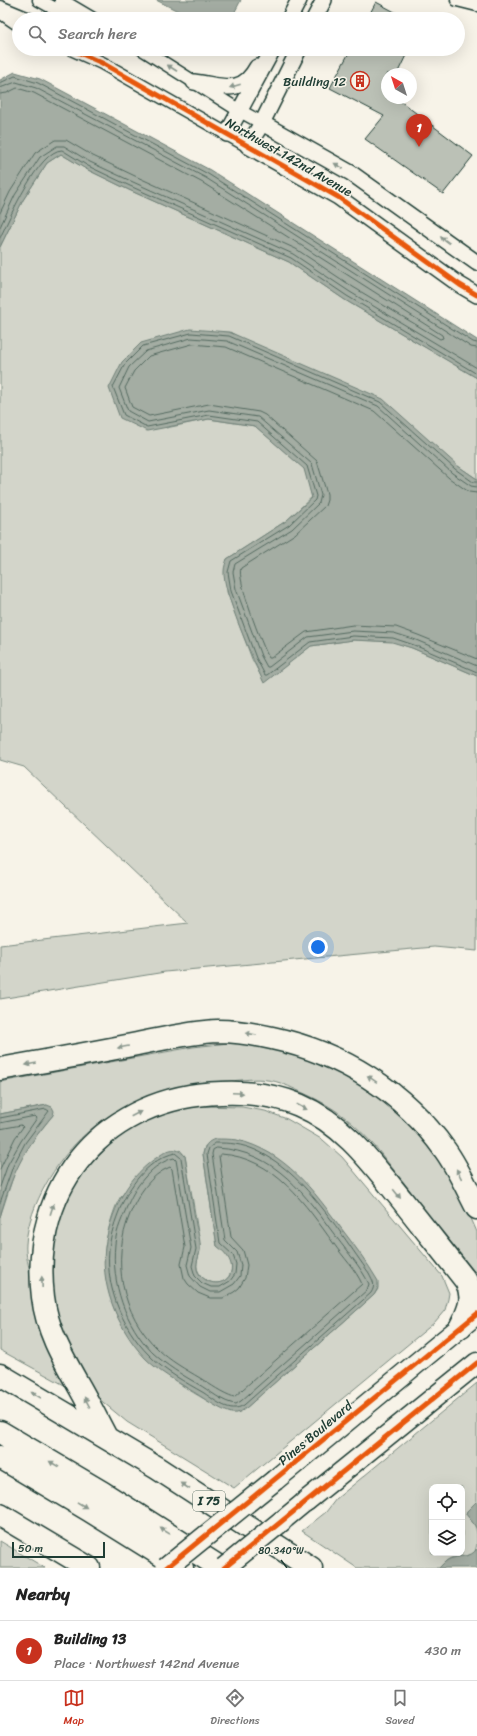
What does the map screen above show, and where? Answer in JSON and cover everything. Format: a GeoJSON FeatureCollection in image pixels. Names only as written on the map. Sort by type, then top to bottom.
{"type":"FeatureCollection","features":[{"type":"Feature","properties":{"kind":"highway"},"geometry":{"type":"LineString","coordinates":[[0,1069],[216,1031],[261,1035],[304,1046],[347,1064],[384,1087],[401,1100],[446,1151],[477,1208]]}},
{"type":"Feature","properties":{"kind":"highway"},"geometry":{"type":"LineString","coordinates":[[106,1436],[57,1348],[46,1316],[43,1296],[42,1269],[46,1227],[52,1206],[70,1170],[97,1140],[130,1116],[151,1106],[172,1099],[211,1093],[230,1092],[265,1095],[300,1105],[334,1125],[362,1150],[466,1280],[471,1299],[469,1320]]}},
{"type":"Feature","properties":{"kind":"highway","name":"Pines Boulevard"},"geometry":{"type":"LineString","coordinates":[[166,1568],[469,1320]]}},
{"type":"Feature","properties":{"kind":"highway"},"geometry":{"type":"LineString","coordinates":[[306,1501],[474,1363]]}},
{"type":"Feature","properties":{"kind":"highway","name":"I 75"},"geometry":{"type":"LineString","coordinates":[[0,1375],[158,1468],[311,1568]]}},
{"type":"Feature","properties":{"kind":"highway"},"geometry":{"type":"LineString","coordinates":[[0,1432],[103,1493],[221,1568]]}},
{"type":"Feature","properties":{"kind":"highway"},"geometry":{"type":"LineString","coordinates":[[0,1457],[95,1513],[182,1568]]}},
{"type":"Feature","properties":{"kind":"highway"},"geometry":{"type":"LineString","coordinates":[[0,1515],[89,1568]]}},
{"type":"Feature","properties":{"kind":"highway"},"geometry":{"type":"LineString","coordinates":[[224,1568],[283,1520]]}},
{"type":"Feature","properties":{"kind":"main road"},"geometry":{"type":"LineString","coordinates":[[283,1520],[306,1501]]}},
{"type":"Feature","properties":{"kind":"street"},"geometry":{"type":"LineString","coordinates":[[39,0],[57,10]]}},
{"type":"Feature","properties":{"kind":"street"},"geometry":{"type":"LineString","coordinates":[[293,12],[299,0]]}},
{"type":"Feature","properties":{"kind":"street"},"geometry":{"type":"LineString","coordinates":[[318,12],[324,0]]}},
{"type":"Feature","properties":{"kind":"street"},"geometry":{"type":"LineString","coordinates":[[457,0],[477,5]]}},
{"type":"Feature","properties":{"kind":"street"},"geometry":{"type":"LineString","coordinates":[[0,7],[12,12]]}},
{"type":"Feature","properties":{"kind":"street"},"geometry":{"type":"LineString","coordinates":[[0,13],[12,21]]}},
{"type":"Feature","properties":{"kind":"street","name":"Northwest 142nd Avenue"},"geometry":{"type":"LineString","coordinates":[[86,56],[102,63]]}},
{"type":"Feature","properties":{"kind":"street","name":"Northwest 142nd Avenue"},"geometry":{"type":"LineString","coordinates":[[90,56],[338,197],[460,285],[477,295]]}},
{"type":"Feature","properties":{"kind":"street","name":"Northwest 142nd Avenue"},"geometry":{"type":"LineString","coordinates":[[153,56],[240,112],[351,173],[477,263]]}},
{"type":"Feature","properties":{"kind":"street"},"geometry":{"type":"LineString","coordinates":[[194,82],[231,88],[248,79],[265,56]]}},
{"type":"Feature","properties":{"kind":"street"},"geometry":{"type":"LineString","coordinates":[[227,134],[268,56]]}},
{"type":"Feature","properties":{"kind":"street"},"geometry":{"type":"LineString","coordinates":[[248,146],[262,123],[296,56]]}},
{"type":"Feature","properties":{"kind":"shaded area"},"geometry":{"type":"Polygon","coordinates":[[[61,154],[86,169],[129,190],[289,262],[345,300],[477,378],[477,479],[458,466],[230,332],[166,428],[209,419],[255,426],[305,469],[312,497],[286,521],[227,559],[227,592],[252,659],[264,682],[311,646],[353,640],[392,641],[477,676],[477,951],[434,947],[165,972],[0,999],[0,945],[188,923],[24,767],[0,760],[0,247],[23,200],[47,163],[61,154]]]}},
{"type":"Feature","properties":{"kind":"shaded area"},"geometry":{"type":"Polygon","coordinates":[[[246,1041],[293,1051],[378,1092],[426,1139],[455,1182],[477,1232],[477,1275],[378,1150],[361,1131],[343,1116],[324,1103],[280,1083],[249,1079],[201,1084],[174,1089],[148,1097],[124,1107],[101,1121],[62,1159],[39,1198],[28,1229],[26,1244],[33,1298],[49,1352],[66,1386],[0,1350],[0,1217],[16,1168],[29,1145],[53,1115],[47,1105],[0,1114],[0,1082],[193,1047],[246,1041]]]}},
{"type":"Feature","properties":{"kind":"shaded area"},"geometry":{"type":"Polygon","coordinates":[[[203,1106],[242,1107],[265,1111],[287,1119],[323,1140],[342,1157],[442,1276],[449,1293],[445,1310],[434,1323],[234,1488],[127,1422],[98,1398],[74,1364],[52,1306],[53,1235],[74,1186],[86,1169],[114,1141],[133,1128],[160,1115],[184,1108],[203,1106]],[[236,1140],[205,1146],[203,1154],[217,1246],[230,1258],[232,1267],[230,1275],[224,1281],[214,1283],[204,1279],[197,1269],[200,1247],[185,1156],[180,1150],[122,1195],[113,1213],[105,1249],[106,1279],[113,1306],[125,1330],[141,1350],[160,1369],[206,1400],[231,1413],[246,1408],[374,1295],[378,1289],[271,1154],[236,1140]]]}},
{"type":"Feature","properties":{"kind":"shaded area"},"geometry":{"type":"Polygon","coordinates":[[[477,1383],[477,1501],[466,1514],[476,1528],[477,1539],[473,1554],[466,1556],[451,1558],[439,1568],[357,1568],[302,1531],[326,1512],[336,1499],[477,1383]]]}},
{"type":"Feature","properties":{"kind":"shaded area"},"geometry":{"type":"Polygon","coordinates":[[[0,1541],[45,1568],[0,1568],[0,1541]]]}},
{"type":"Feature","properties":{"kind":"water"},"geometry":{"type":"Polygon","coordinates":[[[156,0],[241,0],[235,12],[180,12],[156,0]]]}},
{"type":"Feature","properties":{"kind":"water"},"geometry":{"type":"Polygon","coordinates":[[[15,72],[40,79],[210,170],[477,340],[477,378],[345,300],[289,262],[129,190],[86,169],[61,154],[47,163],[23,200],[0,247],[0,80],[15,72]]]}},
{"type":"Feature","properties":{"kind":"water"},"geometry":{"type":"Polygon","coordinates":[[[190,329],[229,332],[383,399],[458,466],[477,479],[477,676],[412,648],[392,642],[353,640],[311,646],[264,683],[233,609],[228,594],[224,568],[227,559],[286,521],[312,498],[304,469],[255,426],[209,419],[147,431],[120,418],[109,388],[122,362],[141,343],[190,329]]]}},
{"type":"Feature","properties":{"kind":"water"},"geometry":{"type":"Polygon","coordinates":[[[47,1105],[52,1107],[54,1111],[53,1115],[26,1151],[14,1175],[0,1217],[0,1114],[47,1105]]]}},
{"type":"Feature","properties":{"kind":"water"},"geometry":{"type":"Polygon","coordinates":[[[215,1139],[237,1140],[254,1145],[270,1153],[297,1174],[320,1200],[378,1281],[378,1288],[374,1295],[246,1408],[236,1413],[228,1412],[212,1404],[162,1372],[145,1358],[126,1333],[118,1319],[107,1288],[105,1272],[104,1257],[109,1228],[124,1192],[139,1172],[148,1164],[169,1150],[175,1150],[179,1151],[185,1156],[200,1243],[197,1266],[198,1272],[208,1281],[215,1283],[222,1282],[228,1278],[231,1272],[231,1264],[227,1255],[217,1246],[203,1154],[207,1144],[215,1139]]]}},
{"type":"Feature","properties":{"kind":"water"},"geometry":{"type":"Polygon","coordinates":[[[477,1501],[477,1528],[466,1514],[477,1501]]]}},
{"type":"Feature","properties":{"kind":"water"},"geometry":{"type":"Polygon","coordinates":[[[477,1549],[477,1568],[439,1568],[449,1559],[469,1555],[477,1549]]]}},
{"type":"Feature","properties":{"kind":"building"},"geometry":{"type":"Polygon","coordinates":[[[376,2],[395,12],[371,12],[376,2]]]}},
{"type":"Feature","properties":{"kind":"building"},"geometry":{"type":"Polygon","coordinates":[[[347,56],[406,56],[400,68],[381,68],[381,104],[404,104],[473,156],[443,194],[365,139],[384,116],[330,88],[347,56]]]}},
{"type":"Feature","properties":{"kind":"cycle path"},"geometry":{"type":"LineString","coordinates":[[86,56],[102,63],[338,197],[460,285],[477,295]]}},
{"type":"Feature","properties":{"kind":"cycle path"},"geometry":{"type":"LineString","coordinates":[[166,1568],[477,1314]]}},
{"type":"Feature","properties":{"kind":"cycle path"},"geometry":{"type":"LineString","coordinates":[[224,1568],[477,1363]]}},
{"type":"Feature","properties":{"kind":"place","name":"Building 12"},"geometry":{"type":"Point","coordinates":[360,81]}},
{"type":"Feature","properties":{"kind":"place","name":"Building 13"},"geometry":{"type":"Point","coordinates":[419,147]}}]}
